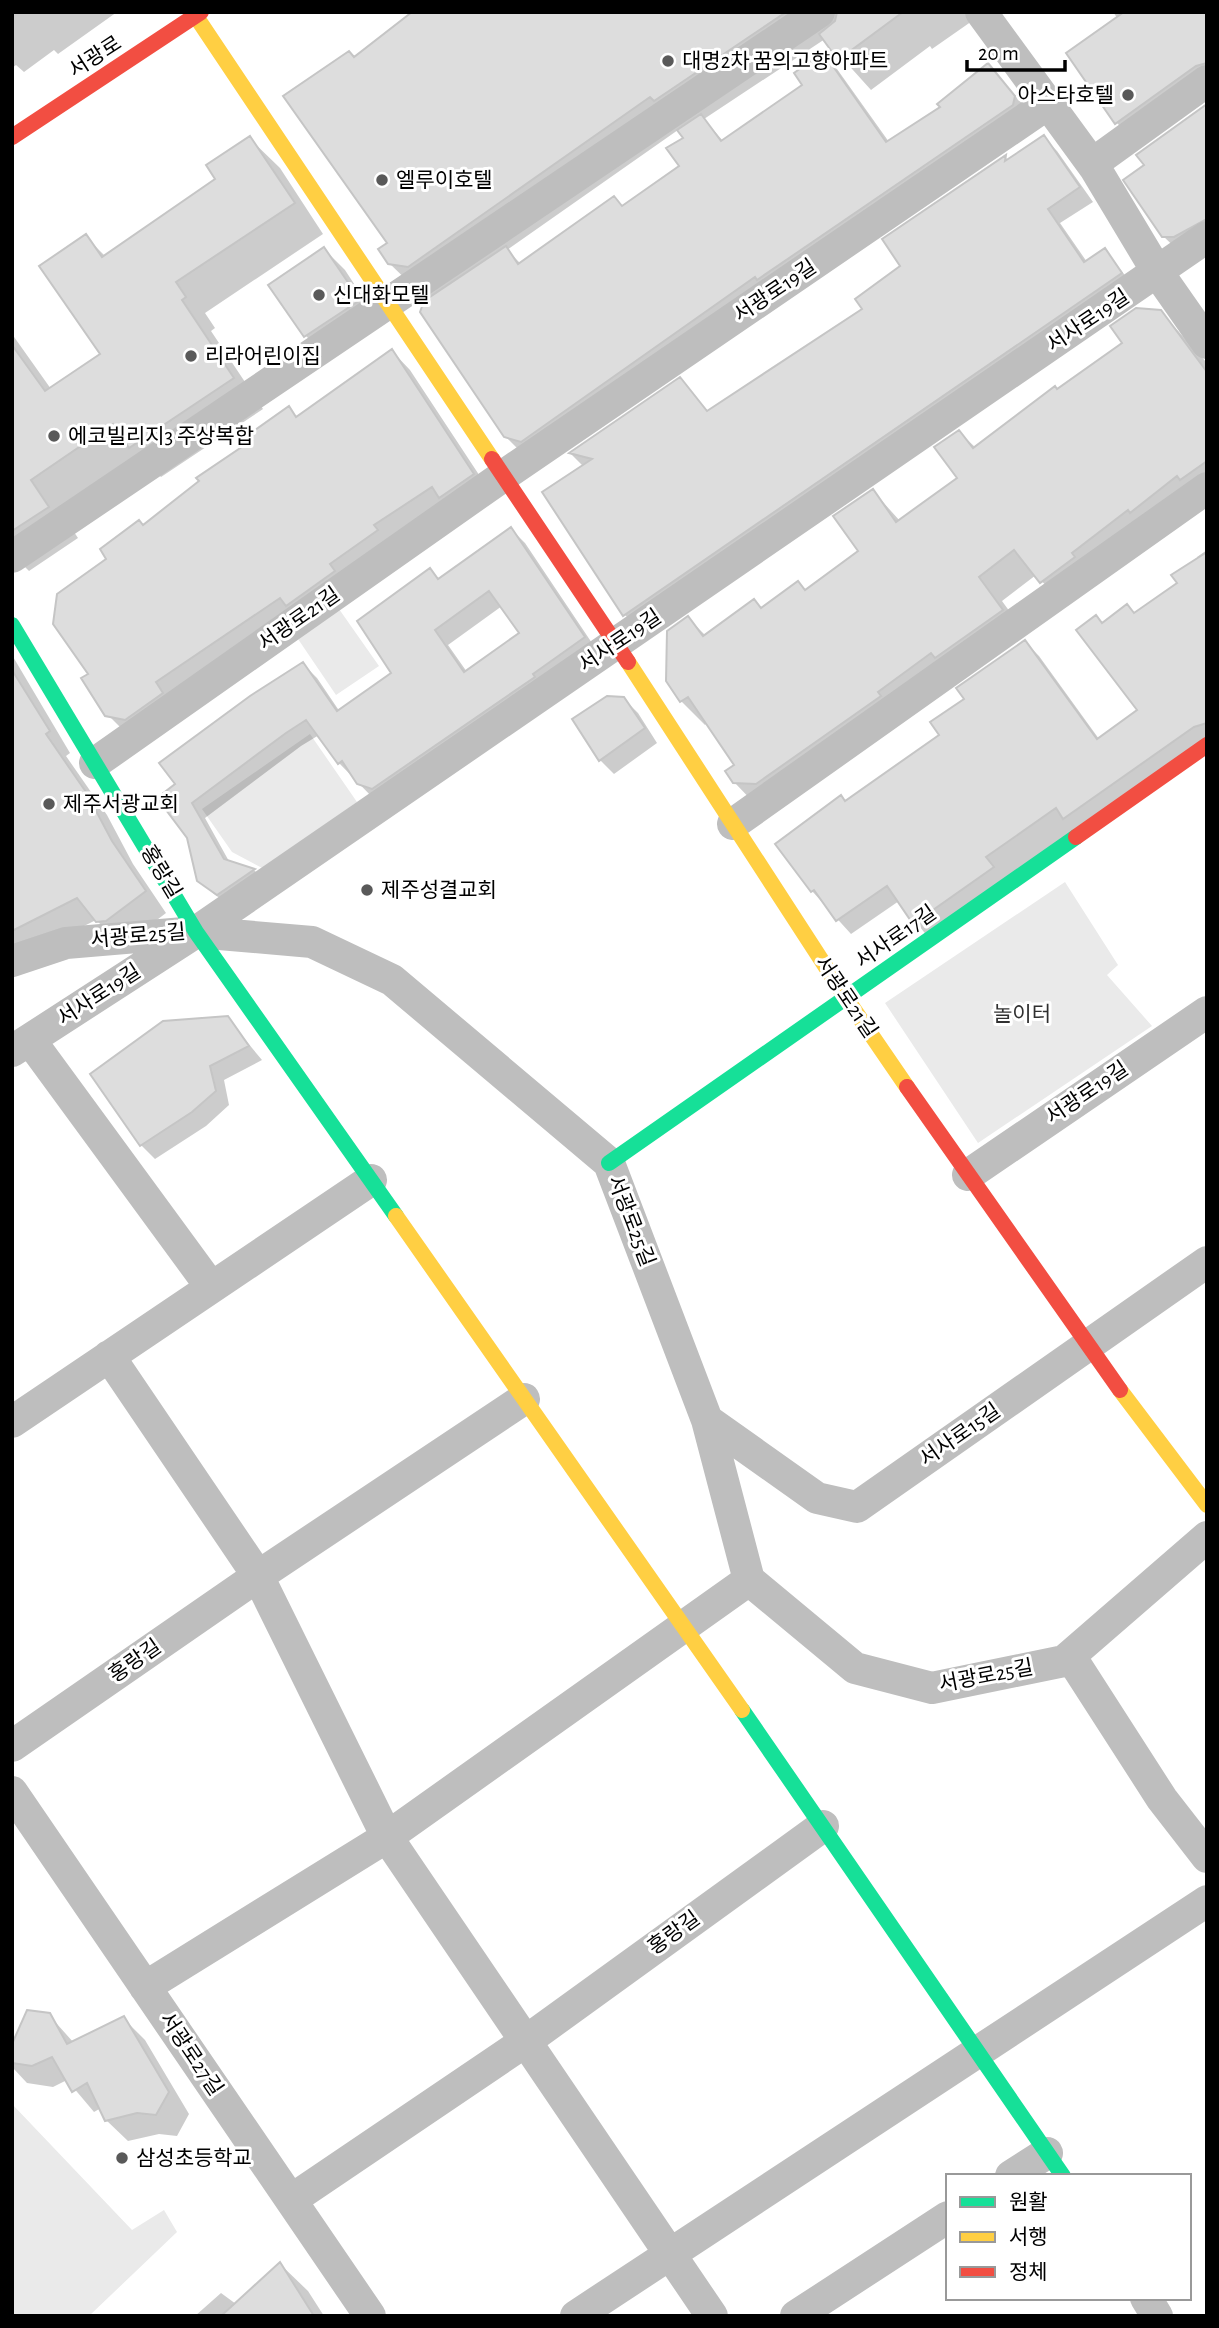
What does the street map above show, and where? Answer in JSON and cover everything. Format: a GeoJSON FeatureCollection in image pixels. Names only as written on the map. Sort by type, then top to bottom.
{"type":"FeatureCollection","features":[{"type":"Feature","properties":{"kind":"street"},"geometry":{"type":"LineString","coordinates":[[12,557],[819,12]]}},
{"type":"Feature","properties":{"kind":"street"},"geometry":{"type":"LineString","coordinates":[[981,12],[1046,106],[1092,164],[1158,273],[1207,343]]}},
{"type":"Feature","properties":{"kind":"street","name":"서광로21길"},"geometry":{"type":"LineString","coordinates":[[196,14],[616,644],[846,998],[1087,1346],[1207,1505]]}},
{"type":"Feature","properties":{"kind":"street","name":"서광로"},"geometry":{"type":"LineString","coordinates":[[12,137],[196,14]]}},
{"type":"Feature","properties":{"kind":"street"},"geometry":{"type":"LineString","coordinates":[[1092,164],[1207,81]]}},
{"type":"Feature","properties":{"kind":"street","name":"서광로19길"},"geometry":{"type":"LineString","coordinates":[[503,476],[1046,106]]}},
{"type":"Feature","properties":{"kind":"street","name":"서사로19길"},"geometry":{"type":"LineString","coordinates":[[211,1287],[21,1046],[196,932],[1207,237]]}},
{"type":"Feature","properties":{"kind":"street","name":"서광로21길"},"geometry":{"type":"LineString","coordinates":[[95,763],[503,476]]}},
{"type":"Feature","properties":{"kind":"street"},"geometry":{"type":"LineString","coordinates":[[733,824],[1207,488]]}},
{"type":"Feature","properties":{"kind":"street","name":"홍랑길"},"geometry":{"type":"LineString","coordinates":[[12,625],[196,932],[684,1626],[1055,2164],[1018,2174]]}},
{"type":"Feature","properties":{"kind":"street","name":"서사로17길"},"geometry":{"type":"LineString","coordinates":[[609,1163],[1207,746]]}},
{"type":"Feature","properties":{"kind":"street","name":"서광로25길"},"geometry":{"type":"LineString","coordinates":[[12,961],[66,943],[196,932],[312,942],[392,980],[609,1163],[707,1420],[749,1580],[855,1668],[932,1688],[1064,1661],[1207,1537]]}},
{"type":"Feature","properties":{"kind":"street","name":"서광로19길"},"geometry":{"type":"LineString","coordinates":[[968,1175],[1207,1012]]}},
{"type":"Feature","properties":{"kind":"street"},"geometry":{"type":"LineString","coordinates":[[12,1422],[370,1180]]}},
{"type":"Feature","properties":{"kind":"street","name":"서사로15길"},"geometry":{"type":"LineString","coordinates":[[707,1420],[817,1498],[857,1507],[1207,1262]]}},
{"type":"Feature","properties":{"kind":"street"},"geometry":{"type":"LineString","coordinates":[[109,1356],[258,1576],[387,1837],[712,2316]]}},
{"type":"Feature","properties":{"kind":"street","name":"홍랑길"},"geometry":{"type":"LineString","coordinates":[[12,1746],[258,1576],[524,1399]]}},
{"type":"Feature","properties":{"kind":"street"},"geometry":{"type":"LineString","coordinates":[[145,1987],[387,1837],[749,1580]]}},
{"type":"Feature","properties":{"kind":"street"},"geometry":{"type":"LineString","coordinates":[[1070,1656],[1162,1799],[1207,1857]]}},
{"type":"Feature","properties":{"kind":"street","name":"서광로27길"},"geometry":{"type":"LineString","coordinates":[[12,1792],[370,2316]]}},
{"type":"Feature","properties":{"kind":"street","name":"홍랑길"},"geometry":{"type":"LineString","coordinates":[[291,2200],[526,2041],[822,1826]]}},
{"type":"Feature","properties":{"kind":"street"},"geometry":{"type":"LineString","coordinates":[[576,2316],[1207,1901]]}},
{"type":"Feature","properties":{"kind":"street"},"geometry":{"type":"LineString","coordinates":[[796,2316],[946,2218]]}},
{"type":"Feature","properties":{"kind":"street"},"geometry":{"type":"LineString","coordinates":[[1147,2300],[1157,2316]]}},
{"type":"Feature","properties":{"kind":"green space"},"geometry":{"type":"Polygon","coordinates":[[[339,609],[379,666],[336,695],[298,639],[339,609]]]}},
{"type":"Feature","properties":{"kind":"green space"},"geometry":{"type":"Polygon","coordinates":[[[310,734],[357,802],[264,869],[232,852],[202,809],[310,734]]]}},
{"type":"Feature","properties":{"kind":"green space","name":"놀이터"},"geometry":{"type":"Polygon","coordinates":[[[1065,882],[1118,965],[1107,975],[1152,1026],[978,1143],[885,1003],[1065,882]]]}},
{"type":"Feature","properties":{"kind":"green space"},"geometry":{"type":"Polygon","coordinates":[[[12,2104],[132,2230],[164,2210],[177,2232],[89,2316],[12,2316],[12,2104]]]}},
{"type":"Feature","properties":{"kind":"building"},"geometry":{"type":"Polygon","coordinates":[[[412,12],[786,12],[654,101],[650,97],[408,267],[388,264],[378,249],[387,243],[283,96],[349,51],[354,57],[412,12]]]}},
{"type":"Feature","properties":{"kind":"building"},"geometry":{"type":"Polygon","coordinates":[[[837,12],[903,12],[838,60],[819,34],[835,21],[837,12]]]}},
{"type":"Feature","properties":{"kind":"building","name":"아스타호텔"},"geometry":{"type":"Polygon","coordinates":[[[1124,12],[1207,12],[1207,63],[1196,66],[1115,124],[1066,53],[1124,12]]]}},
{"type":"Feature","properties":{"kind":"building"},"geometry":{"type":"Polygon","coordinates":[[[823,52],[886,142],[940,107],[937,104],[988,63],[1015,96],[1013,105],[757,280],[755,277],[521,442],[504,437],[420,312],[424,301],[506,246],[518,264],[614,196],[622,206],[679,166],[666,148],[683,138],[677,130],[701,114],[721,141],[802,85],[794,73],[823,52]]]}},
{"type":"Feature","properties":{"kind":"building"},"geometry":{"type":"Polygon","coordinates":[[[1207,104],[1207,219],[1174,237],[1162,237],[1123,180],[1144,165],[1136,155],[1207,104]]]}},
{"type":"Feature","properties":{"kind":"building"},"geometry":{"type":"Polygon","coordinates":[[[1044,135],[1080,187],[1048,209],[1084,262],[1105,248],[1122,273],[623,616],[542,492],[592,459],[569,453],[680,377],[707,411],[862,309],[855,299],[900,266],[882,239],[1006,155],[1005,161],[1044,135]]]}},
{"type":"Feature","properties":{"kind":"building"},"geometry":{"type":"Polygon","coordinates":[[[250,136],[295,203],[176,282],[186,297],[182,300],[234,378],[129,448],[113,424],[31,480],[49,507],[12,531],[12,345],[45,391],[100,354],[39,266],[86,234],[102,257],[215,179],[206,165],[250,136]]]}},
{"type":"Feature","properties":{"kind":"building","name":"신대화모텔"},"geometry":{"type":"Polygon","coordinates":[[[324,247],[360,300],[304,337],[268,285],[324,247]]]}},
{"type":"Feature","properties":{"kind":"building"},"geometry":{"type":"Polygon","coordinates":[[[1136,308],[1161,310],[1207,372],[1207,461],[1180,480],[1177,476],[1130,513],[1128,510],[1072,553],[1075,557],[1040,583],[1014,550],[979,577],[1003,610],[935,658],[931,653],[878,692],[881,696],[756,784],[733,783],[725,771],[734,765],[688,697],[680,702],[666,681],[667,631],[688,616],[703,636],[754,599],[761,608],[798,581],[805,590],[858,551],[833,516],[873,489],[896,522],[957,478],[934,447],[959,430],[973,448],[1055,386],[1057,389],[1122,343],[1110,326],[1136,308]]]}},
{"type":"Feature","properties":{"kind":"building"},"geometry":{"type":"Polygon","coordinates":[[[392,349],[474,474],[439,498],[432,487],[374,525],[378,530],[330,564],[335,571],[286,606],[280,598],[156,682],[163,693],[125,720],[105,716],[81,678],[88,674],[53,624],[57,594],[106,559],[100,549],[139,520],[143,525],[199,481],[196,478],[252,440],[248,435],[289,406],[296,417],[392,349]]]}},
{"type":"Feature","properties":{"kind":"building"},"geometry":{"type":"Polygon","coordinates":[[[511,527],[585,637],[533,674],[535,677],[372,789],[357,784],[342,761],[338,764],[306,720],[192,803],[224,859],[255,869],[217,895],[197,881],[187,838],[157,798],[175,784],[159,763],[250,696],[303,662],[337,711],[391,673],[357,621],[430,568],[438,579],[511,527]],[[489,591],[435,630],[464,672],[519,633],[489,591]]]}},
{"type":"Feature","properties":{"kind":"building"},"geometry":{"type":"Polygon","coordinates":[[[1207,552],[1207,723],[1194,727],[1063,819],[1056,808],[986,857],[994,867],[913,924],[887,886],[836,921],[775,844],[841,795],[845,801],[939,735],[930,722],[964,699],[956,688],[1025,640],[1097,739],[1137,710],[1076,630],[1096,615],[1102,623],[1127,604],[1134,613],[1177,583],[1171,575],[1207,552]]]}},
{"type":"Feature","properties":{"kind":"building"},"geometry":{"type":"Polygon","coordinates":[[[12,670],[50,731],[46,734],[86,792],[112,841],[146,891],[106,921],[96,922],[77,898],[12,931],[12,670]]]}},
{"type":"Feature","properties":{"kind":"building"},"geometry":{"type":"Polygon","coordinates":[[[607,696],[624,697],[645,728],[599,761],[572,719],[607,696]]]}},
{"type":"Feature","properties":{"kind":"building"},"geometry":{"type":"Polygon","coordinates":[[[228,1016],[249,1046],[210,1066],[216,1091],[192,1112],[140,1146],[90,1074],[163,1021],[228,1016]]]}},
{"type":"Feature","properties":{"kind":"building"},"geometry":{"type":"Polygon","coordinates":[[[27,2010],[50,2013],[67,2044],[124,2016],[169,2092],[156,2115],[137,2113],[105,2121],[87,2083],[72,2092],[52,2057],[32,2066],[12,2063],[12,2044],[27,2010]]]}},
{"type":"Feature","properties":{"kind":"building"},"geometry":{"type":"Polygon","coordinates":[[[280,2262],[314,2316],[221,2316],[280,2262]]]}},
{"type":"Feature","properties":{"kind":"traffic: fast"},"geometry":{"type":"LineString","coordinates":[[12,625],[196,932],[396,1216]]}},
{"type":"Feature","properties":{"kind":"traffic: fast"},"geometry":{"type":"LineString","coordinates":[[609,1163],[1076,837]]}},
{"type":"Feature","properties":{"kind":"traffic: fast"},"geometry":{"type":"LineString","coordinates":[[742,1710],[1062,2174]]}},
{"type":"Feature","properties":{"kind":"traffic: slow"},"geometry":{"type":"LineString","coordinates":[[193,12],[492,459]]}},
{"type":"Feature","properties":{"kind":"traffic: slow"},"geometry":{"type":"LineString","coordinates":[[628,662],[846,998],[907,1087]]}},
{"type":"Feature","properties":{"kind":"traffic: slow"},"geometry":{"type":"LineString","coordinates":[[396,1216],[742,1710]]}},
{"type":"Feature","properties":{"kind":"traffic: slow"},"geometry":{"type":"LineString","coordinates":[[1120,1390],[1207,1505]]}},
{"type":"Feature","properties":{"kind":"traffic: jam"},"geometry":{"type":"LineString","coordinates":[[12,137],[201,12]]}},
{"type":"Feature","properties":{"kind":"traffic: jam"},"geometry":{"type":"LineString","coordinates":[[492,459],[628,662]]}},
{"type":"Feature","properties":{"kind":"traffic: jam"},"geometry":{"type":"LineString","coordinates":[[1076,837],[1207,745]]}},
{"type":"Feature","properties":{"kind":"traffic: jam"},"geometry":{"type":"LineString","coordinates":[[907,1087],[1120,1390]]}},
{"type":"Feature","properties":{"kind":"place","name":"대명2차 꿈의고향아파트"},"geometry":{"type":"Point","coordinates":[668,61]}},
{"type":"Feature","properties":{"kind":"place","name":"아스타호텔"},"geometry":{"type":"Point","coordinates":[1128,95]}},
{"type":"Feature","properties":{"kind":"place","name":"엘루이호텔"},"geometry":{"type":"Point","coordinates":[382,180]}},
{"type":"Feature","properties":{"kind":"place","name":"신대화모텔"},"geometry":{"type":"Point","coordinates":[319,295]}},
{"type":"Feature","properties":{"kind":"place","name":"리라어린이집"},"geometry":{"type":"Point","coordinates":[191,356]}},
{"type":"Feature","properties":{"kind":"place","name":"에코빌리지3 주상복합"},"geometry":{"type":"Point","coordinates":[54,436]}},
{"type":"Feature","properties":{"kind":"place","name":"제주서광교회"},"geometry":{"type":"Point","coordinates":[49,804]}},
{"type":"Feature","properties":{"kind":"place","name":"제주성결교회"},"geometry":{"type":"Point","coordinates":[367,890]}},
{"type":"Feature","properties":{"kind":"place","name":"삼성초등학교"},"geometry":{"type":"Point","coordinates":[122,2158]}}]}
